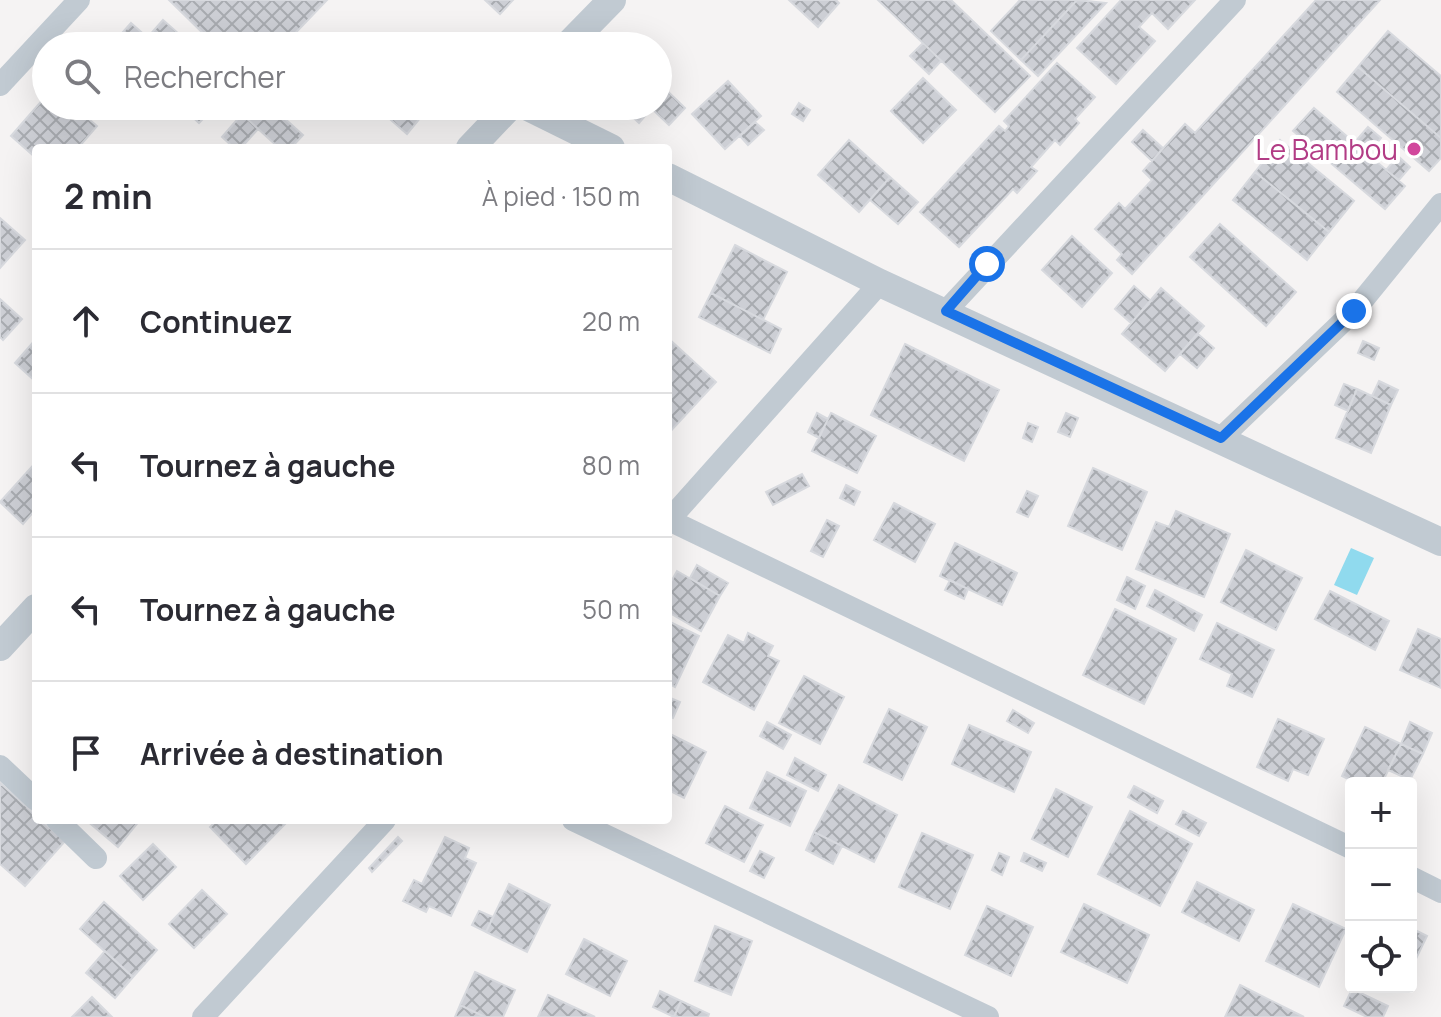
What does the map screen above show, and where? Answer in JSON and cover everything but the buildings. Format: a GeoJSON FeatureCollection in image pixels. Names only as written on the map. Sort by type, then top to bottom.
{"type":"FeatureCollection","features":[{"type":"Feature","properties":{"kind":"street"},"geometry":{"type":"LineString","coordinates":[[49,32],[79,0]]}},
{"type":"Feature","properties":{"kind":"street"},"geometry":{"type":"LineString","coordinates":[[581,32],[612,0]]}},
{"type":"Feature","properties":{"kind":"street"},"geometry":{"type":"LineString","coordinates":[[946,311],[1235,0]]}},
{"type":"Feature","properties":{"kind":"street"},"geometry":{"type":"LineString","coordinates":[[0,85],[32,51]]}},
{"type":"Feature","properties":{"kind":"street"},"geometry":{"type":"LineString","coordinates":[[474,144],[497,120]]}},
{"type":"Feature","properties":{"kind":"street"},"geometry":{"type":"LineString","coordinates":[[554,120],[603,144]]}},
{"type":"Feature","properties":{"kind":"street"},"geometry":{"type":"LineString","coordinates":[[672,179],[880,283],[1441,542]]}},
{"type":"Feature","properties":{"kind":"street"},"geometry":{"type":"LineString","coordinates":[[1221,438],[1354,311],[1441,204]]}},
{"type":"Feature","properties":{"kind":"street"},"geometry":{"type":"LineString","coordinates":[[672,518],[880,283]]}},
{"type":"Feature","properties":{"kind":"street"},"geometry":{"type":"LineString","coordinates":[[672,522],[1345,845]]}},
{"type":"Feature","properties":{"kind":"street"},"geometry":{"type":"LineString","coordinates":[[0,647],[32,612]]}},
{"type":"Feature","properties":{"kind":"street"},"geometry":{"type":"LineString","coordinates":[[0,766],[32,796]]}},
{"type":"Feature","properties":{"kind":"street"},"geometry":{"type":"LineString","coordinates":[[61,824],[96,858]]}},
{"type":"Feature","properties":{"kind":"street"},"geometry":{"type":"LineString","coordinates":[[203,1017],[381,824]]}},
{"type":"Feature","properties":{"kind":"street"},"geometry":{"type":"LineString","coordinates":[[581,824],[988,1017]]}},
{"type":"Feature","properties":{"kind":"street"},"geometry":{"type":"LineString","coordinates":[[1417,880],[1441,892]]}},
{"type":"Feature","properties":{"kind":"water"},"geometry":{"type":"Polygon","coordinates":[[[1351,548],[1374,558],[1357,595],[1334,585],[1351,548]]]}},
{"type":"Feature","properties":{"kind":"place","name":"Le Bambou"},"geometry":{"type":"Point","coordinates":[1414,149]}},
{"type":"Feature","properties":{"kind":"route"},"geometry":{"type":"LineString","coordinates":[[987,264],[946,311],[1221,438],[1354,311]]}}]}
